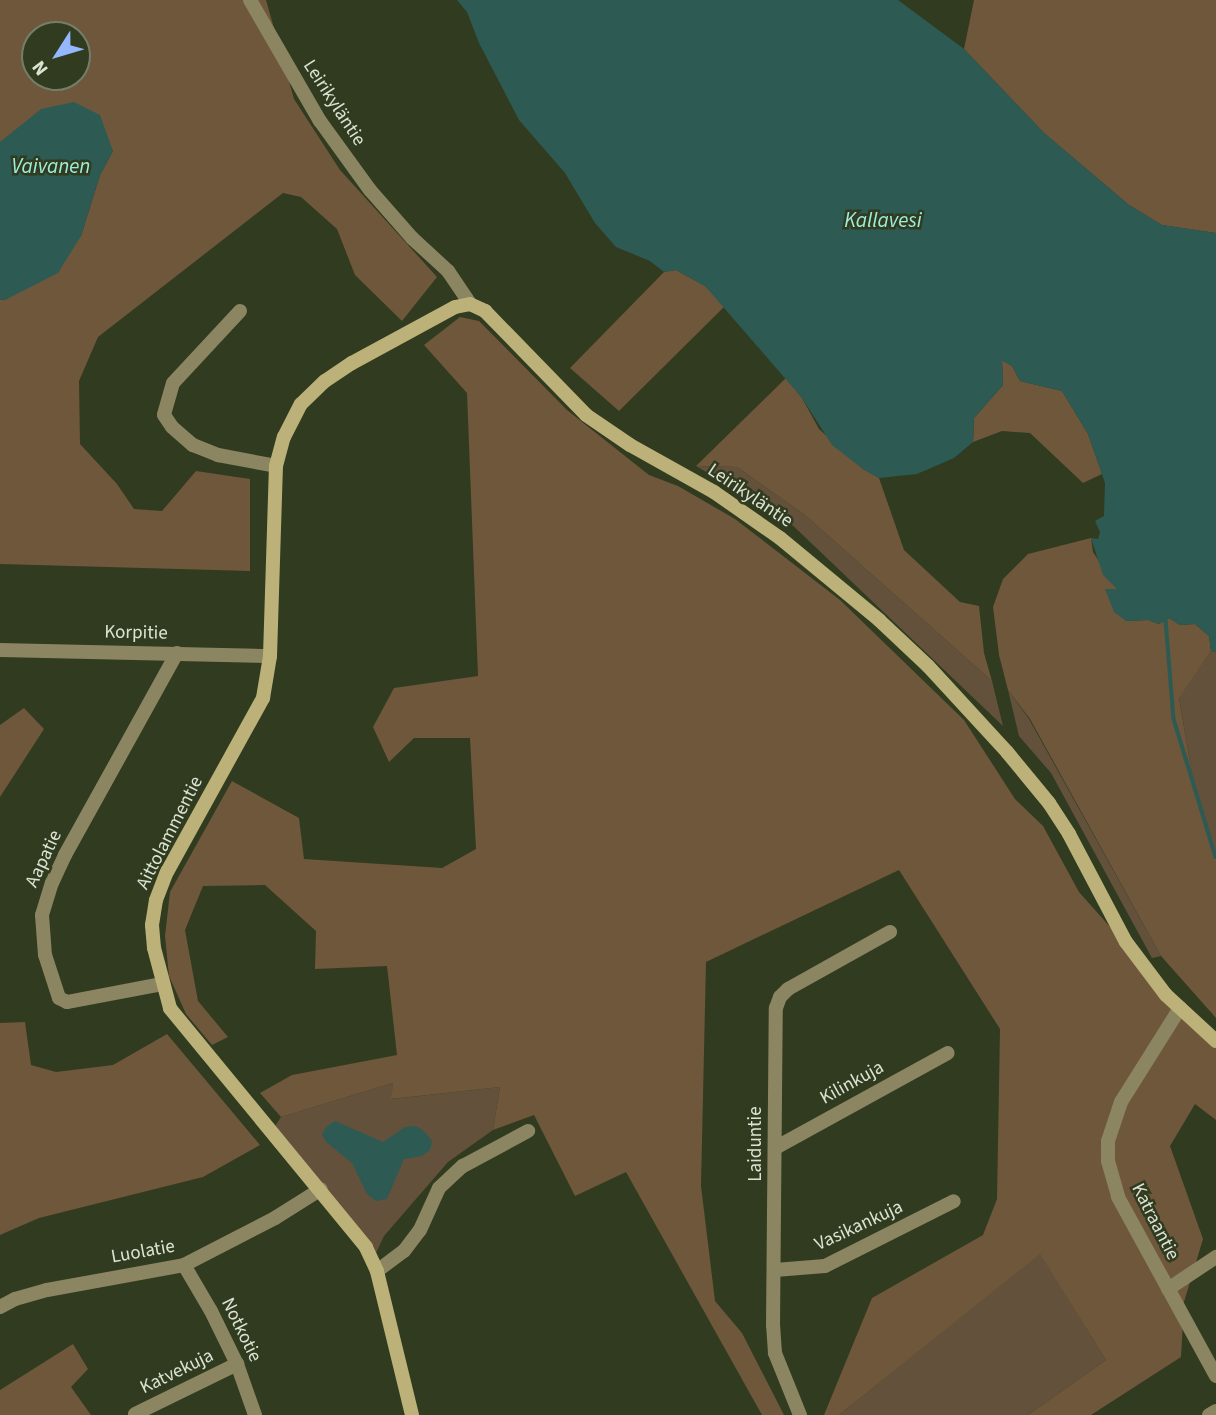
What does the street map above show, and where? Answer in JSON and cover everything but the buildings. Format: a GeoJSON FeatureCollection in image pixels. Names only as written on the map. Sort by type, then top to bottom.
{"type":"FeatureCollection","features":[{"type":"Feature","properties":{"kind":"street","name":"Leirikyläntie"},"geometry":{"type":"LineString","coordinates":[[250,0],[320,121],[355,170],[412,238],[448,271],[470,304],[494,319],[586,415],[630,445],[714,492],[780,538],[879,620],[928,666],[1007,752],[1049,803],[1069,834],[1126,942],[1180,1008],[1216,1041]]}},
{"type":"Feature","properties":{"kind":"street","name":"Aittolammentie"},"geometry":{"type":"LineString","coordinates":[[412,1415],[377,1271],[366,1247],[170,1008],[162,984],[152,925],[156,900],[167,872],[263,698],[270,656],[276,466],[284,437],[301,404],[325,381],[352,363],[455,307],[470,304]]}},
{"type":"Feature","properties":{"kind":"street"},"geometry":{"type":"LineString","coordinates":[[240,311],[173,383],[164,415],[172,427],[193,445],[218,455],[276,466]]}},
{"type":"Feature","properties":{"kind":"street","name":"Korpitie"},"geometry":{"type":"LineString","coordinates":[[0,650],[270,656]]}},
{"type":"Feature","properties":{"kind":"street","name":"Aapatie"},"geometry":{"type":"LineString","coordinates":[[162,984],[66,1002],[59,998],[45,955],[42,915],[52,883],[65,855],[177,653]]}},
{"type":"Feature","properties":{"kind":"street","name":"Laiduntie"},"geometry":{"type":"LineString","coordinates":[[800,1415],[775,1353],[773,1325],[776,1008],[780,997],[890,932]]}},
{"type":"Feature","properties":{"kind":"street","name":"Katraantie"},"geometry":{"type":"LineString","coordinates":[[1180,1008],[1121,1102],[1108,1141],[1108,1161],[1118,1197],[1216,1376]]}},
{"type":"Feature","properties":{"kind":"street","name":"Kilinkuja"},"geometry":{"type":"LineString","coordinates":[[775,1148],[948,1053]]}},
{"type":"Feature","properties":{"kind":"street"},"geometry":{"type":"LineString","coordinates":[[377,1271],[404,1251],[420,1230],[439,1188],[463,1166],[528,1131]]}},
{"type":"Feature","properties":{"kind":"street","name":"Luolatie"},"geometry":{"type":"LineString","coordinates":[[0,1307],[15,1298],[47,1290],[184,1265],[275,1218],[321,1189]]}},
{"type":"Feature","properties":{"kind":"street","name":"Vasikankuja"},"geometry":{"type":"LineString","coordinates":[[775,1270],[825,1266],[954,1201]]}},
{"type":"Feature","properties":{"kind":"street"},"geometry":{"type":"LineString","coordinates":[[1168,1289],[1216,1257]]}},
{"type":"Feature","properties":{"kind":"street","name":"Notkotie"},"geometry":{"type":"LineString","coordinates":[[184,1265],[237,1364],[255,1415]]}},
{"type":"Feature","properties":{"kind":"street","name":"Katvekuja"},"geometry":{"type":"LineString","coordinates":[[135,1414],[237,1364]]}},
{"type":"Feature","properties":{"kind":"street"},"geometry":{"type":"LineString","coordinates":[[1209,1415],[1216,1411]]}},
{"type":"Feature","properties":{"kind":"shaded area"},"geometry":{"type":"Polygon","coordinates":[[[0,0],[266,0],[294,99],[340,170],[437,277],[402,321],[355,275],[337,229],[301,197],[283,193],[98,337],[79,381],[80,444],[117,484],[134,509],[162,511],[196,471],[250,479],[250,571],[0,564],[0,300],[7,299],[81,236],[100,175],[113,151],[4,140],[0,142],[0,0]]]}},
{"type":"Feature","properties":{"kind":"shaded area"},"geometry":{"type":"Polygon","coordinates":[[[974,0],[1216,0],[1216,233],[1162,225],[1129,205],[1044,133],[964,49],[974,0]]]}},
{"type":"Feature","properties":{"kind":"shaded area"},"geometry":{"type":"Polygon","coordinates":[[[676,270],[705,286],[725,306],[619,411],[570,368],[664,272],[676,270]]]}},
{"type":"Feature","properties":{"kind":"shaded area"},"geometry":{"type":"Polygon","coordinates":[[[460,317],[479,321],[567,410],[649,475],[678,486],[735,519],[840,600],[964,720],[1015,799],[1043,826],[1079,892],[1216,1046],[1216,1120],[1195,1104],[1170,1146],[1203,1239],[1184,1302],[1181,1357],[1091,1415],[1028,1415],[1106,1360],[1040,1254],[839,1415],[824,1415],[872,1298],[983,1235],[997,1199],[1000,1029],[899,870],[706,962],[701,1186],[715,1301],[742,1333],[784,1415],[762,1415],[626,1172],[575,1196],[534,1115],[493,1130],[500,1087],[391,1099],[393,1083],[281,1117],[260,1093],[292,1075],[397,1055],[387,966],[315,969],[316,931],[265,885],[203,886],[185,930],[198,1001],[228,1037],[212,1045],[186,1014],[169,976],[165,936],[170,892],[232,781],[299,818],[304,859],[442,868],[476,849],[470,738],[414,738],[389,762],[373,727],[394,688],[478,676],[467,393],[424,345],[460,317]]]}},
{"type":"Feature","properties":{"kind":"shaded area"},"geometry":{"type":"Polygon","coordinates":[[[1002,360],[1012,366],[1020,381],[1062,391],[1088,434],[1102,474],[1083,483],[1030,433],[1002,431],[973,442],[974,418],[1003,385],[1002,360]]]}},
{"type":"Feature","properties":{"kind":"shaded area"},"geometry":{"type":"Polygon","coordinates":[[[786,378],[802,398],[819,429],[863,469],[879,478],[904,550],[960,602],[979,606],[984,653],[992,681],[805,515],[737,467],[696,466],[786,378]]]}},
{"type":"Feature","properties":{"kind":"shaded area"},"geometry":{"type":"Polygon","coordinates":[[[696,466],[737,467],[805,515],[992,681],[1003,726],[786,519],[696,466]]]}},
{"type":"Feature","properties":{"kind":"shaded area"},"geometry":{"type":"Polygon","coordinates":[[[1091,538],[1093,552],[1118,590],[1105,589],[1126,621],[1148,620],[1159,624],[1169,618],[1180,625],[1195,624],[1209,636],[1211,651],[1179,698],[1194,785],[1216,855],[1216,1018],[1161,956],[1030,719],[1008,690],[999,655],[993,607],[1003,579],[1028,554],[1091,538]]]}},
{"type":"Feature","properties":{"kind":"shaded area"},"geometry":{"type":"Polygon","coordinates":[[[1211,651],[1216,652],[1216,855],[1194,785],[1179,697],[1211,651]]]}},
{"type":"Feature","properties":{"kind":"shaded area"},"geometry":{"type":"Polygon","coordinates":[[[1008,690],[1029,719],[1161,956],[1152,958],[1051,773],[1019,736],[1008,690]]]}},
{"type":"Feature","properties":{"kind":"shaded area"},"geometry":{"type":"Polygon","coordinates":[[[24,708],[44,729],[0,797],[0,725],[24,708]]]}},
{"type":"Feature","properties":{"kind":"shaded area"},"geometry":{"type":"Polygon","coordinates":[[[25,1022],[31,1065],[56,1072],[113,1065],[167,1034],[260,1145],[203,1177],[39,1218],[0,1235],[0,1023],[25,1022]]]}},
{"type":"Feature","properties":{"kind":"shaded area"},"geometry":{"type":"Polygon","coordinates":[[[393,1083],[392,1099],[500,1087],[493,1130],[448,1162],[384,1236],[376,1253],[275,1126],[281,1117],[393,1083]]]}},
{"type":"Feature","properties":{"kind":"shaded area"},"geometry":{"type":"Polygon","coordinates":[[[1040,1253],[1106,1360],[1028,1415],[839,1415],[1040,1253]]]}},
{"type":"Feature","properties":{"kind":"shaded area"},"geometry":{"type":"Polygon","coordinates":[[[73,1344],[88,1369],[71,1387],[91,1415],[0,1415],[0,1390],[73,1344]]]}},
{"type":"Feature","properties":{"kind":"water","name":"Kallavesi"},"geometry":{"type":"Polygon","coordinates":[[[457,0],[898,0],[964,49],[1044,133],[1129,205],[1162,225],[1216,233],[1216,652],[1211,651],[1209,636],[1195,624],[1180,625],[1169,618],[1159,624],[1148,620],[1126,621],[1114,612],[1105,589],[1117,589],[1103,575],[1091,538],[1098,539],[1100,532],[1095,521],[1104,516],[1105,483],[1088,434],[1062,391],[1020,381],[1012,366],[1002,361],[1003,385],[974,418],[973,442],[954,458],[917,474],[879,478],[863,469],[832,445],[802,398],[705,286],[676,270],[664,272],[650,261],[616,247],[595,223],[565,173],[519,120],[479,43],[467,12],[457,0]]]}},
{"type":"Feature","properties":{"kind":"water","name":"Vaivanen"},"geometry":{"type":"Polygon","coordinates":[[[74,102],[100,115],[113,151],[100,175],[81,236],[58,273],[0,300],[0,142],[41,109],[74,102]]]}},
{"type":"Feature","properties":{"kind":"water"},"geometry":{"type":"Polygon","coordinates":[[[335,1121],[383,1142],[405,1127],[416,1126],[432,1141],[430,1150],[422,1156],[404,1159],[387,1199],[376,1201],[367,1194],[352,1163],[326,1142],[322,1135],[326,1127],[335,1121]]]}},
{"type":"Feature","properties":{"kind":"waterway"},"geometry":{"type":"LineString","coordinates":[[1166,620],[1174,719],[1216,857]]}}]}
